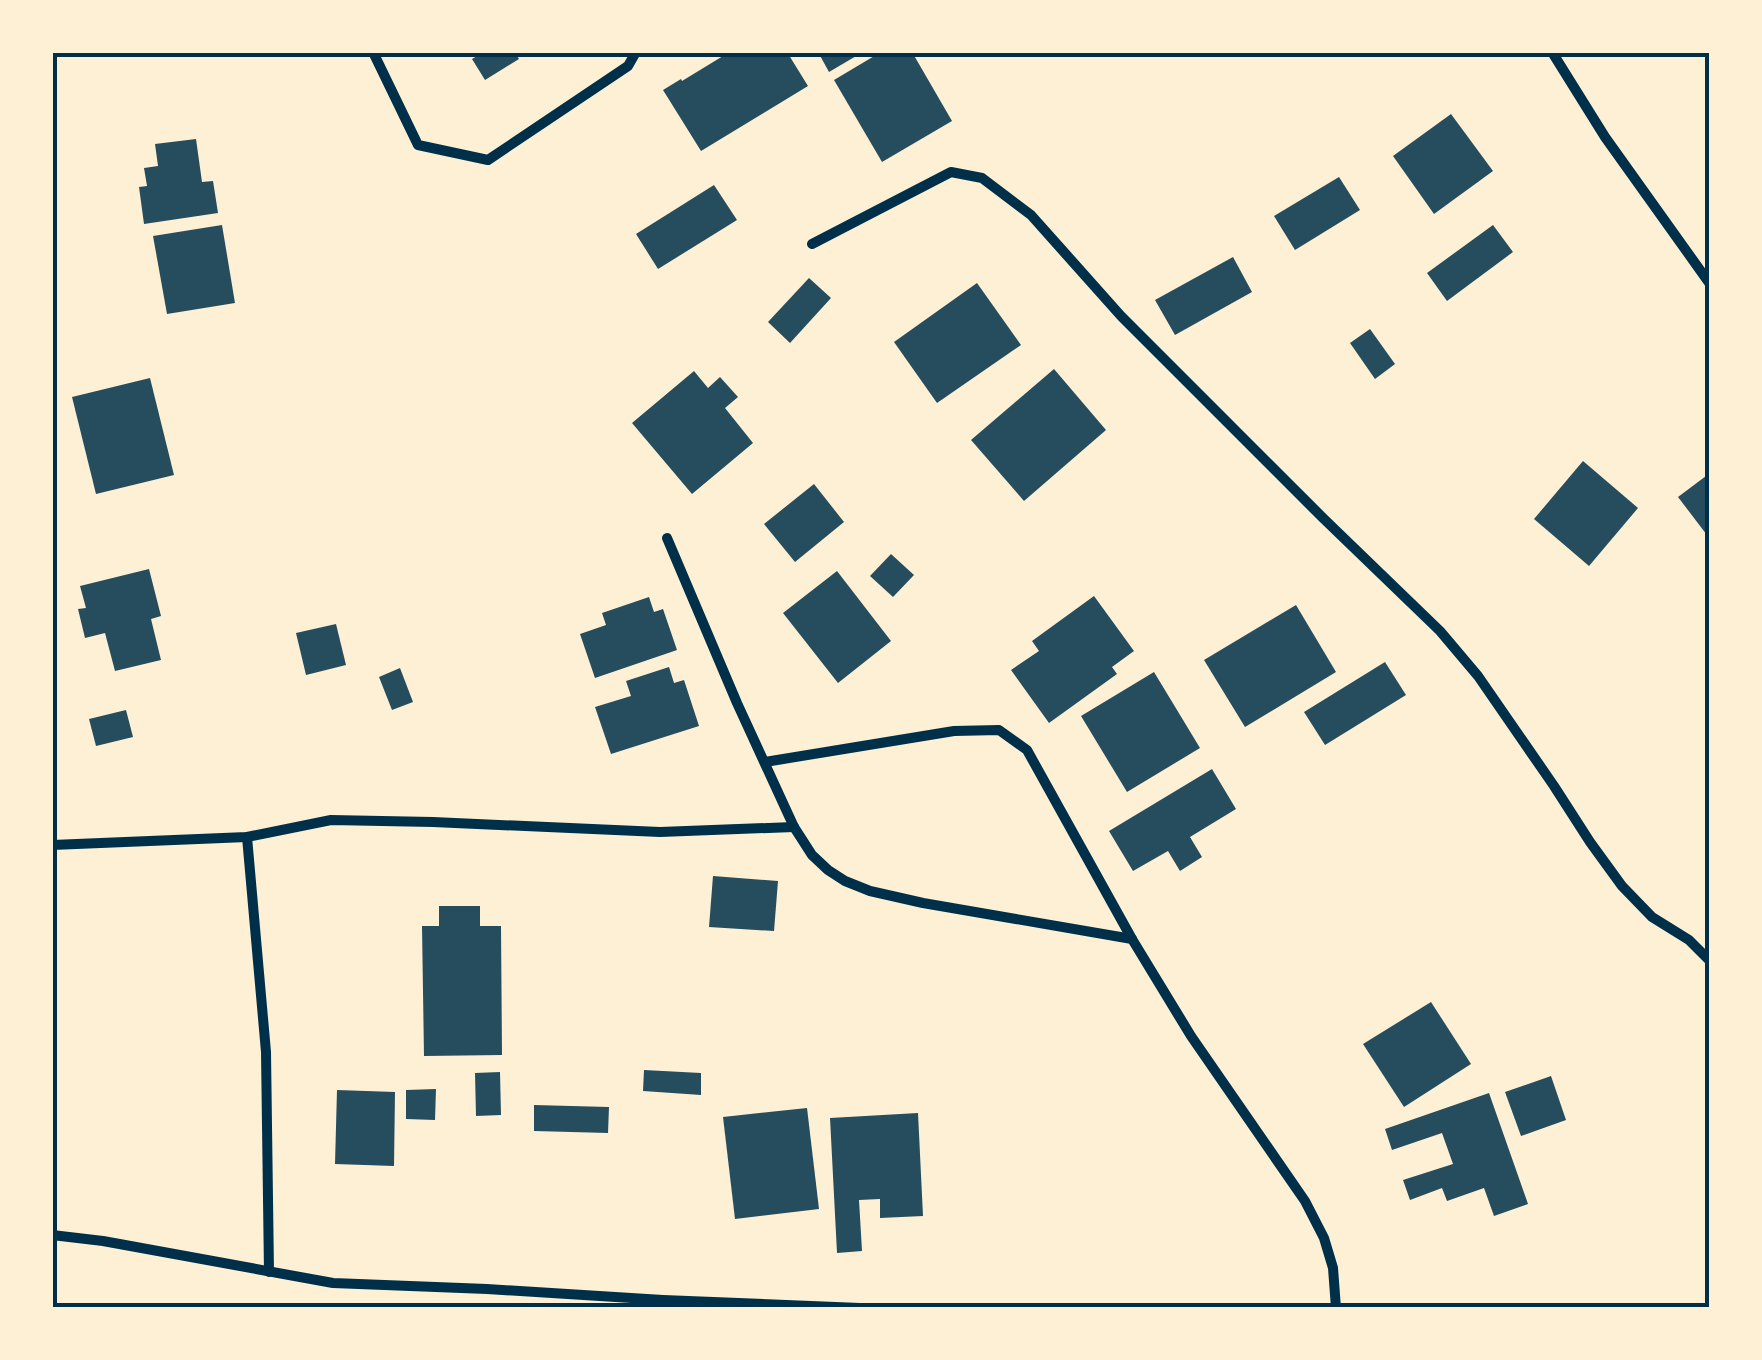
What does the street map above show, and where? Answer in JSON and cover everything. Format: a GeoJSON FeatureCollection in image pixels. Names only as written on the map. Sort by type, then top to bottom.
{"type":"FeatureCollection","features":[{"type":"Feature","properties":{"kind":"street"},"geometry":{"type":"LineString","coordinates":[[374,52],[418,145],[488,160],[628,66],[636,52]]}},
{"type":"Feature","properties":{"kind":"street"},"geometry":{"type":"LineString","coordinates":[[1552,52],[1710,284]]}},
{"type":"Feature","properties":{"kind":"street"},"geometry":{"type":"LineString","coordinates":[[812,244],[951,172],[982,178],[1031,214],[1121,316],[1440,631],[1498,706],[1622,886],[1652,917],[1689,940],[1710,961]]}},
{"type":"Feature","properties":{"kind":"street"},"geometry":{"type":"LineString","coordinates":[[667,538],[794,827],[812,855],[828,870],[870,891],[1132,939]]}},
{"type":"Feature","properties":{"kind":"street"},"geometry":{"type":"LineString","coordinates":[[765,762],[954,731],[999,730],[1027,750],[1191,1036],[1306,1201],[1333,1268],[1336,1308]]}},
{"type":"Feature","properties":{"kind":"street"},"geometry":{"type":"LineString","coordinates":[[52,844],[247,837],[330,820],[660,832],[794,827]]}},
{"type":"Feature","properties":{"kind":"street"},"geometry":{"type":"LineString","coordinates":[[247,837],[266,1052],[269,1272]]}},
{"type":"Feature","properties":{"kind":"street"},"geometry":{"type":"LineString","coordinates":[[52,1235],[333,1283],[487,1289],[575,1302],[860,1308]]}},
{"type":"Feature","properties":{"kind":"building"},"geometry":{"type":"Polygon","coordinates":[[[484,52],[515,52],[519,59],[485,80],[472,59],[484,52]]]}},
{"type":"Feature","properties":{"kind":"building"},"geometry":{"type":"Polygon","coordinates":[[[720,52],[787,52],[808,86],[701,151],[663,90],[723,56],[720,52]]]}},
{"type":"Feature","properties":{"kind":"building"},"geometry":{"type":"Polygon","coordinates":[[[818,52],[863,52],[829,72],[818,52]]]}},
{"type":"Feature","properties":{"kind":"building"},"geometry":{"type":"Polygon","coordinates":[[[881,52],[912,52],[952,121],[882,162],[834,80],[881,52]]]}},
{"type":"Feature","properties":{"kind":"building"},"geometry":{"type":"Polygon","coordinates":[[[1451,114],[1493,171],[1434,214],[1393,156],[1451,114]]]}},
{"type":"Feature","properties":{"kind":"building"},"geometry":{"type":"Polygon","coordinates":[[[196,139],[202,182],[213,181],[218,213],[144,224],[139,187],[147,186],[144,168],[158,166],[155,144],[196,139]]]}},
{"type":"Feature","properties":{"kind":"building"},"geometry":{"type":"Polygon","coordinates":[[[1339,177],[1360,210],[1295,250],[1274,216],[1339,177]]]}},
{"type":"Feature","properties":{"kind":"building"},"geometry":{"type":"Polygon","coordinates":[[[714,185],[737,220],[658,269],[636,234],[714,185]]]}},
{"type":"Feature","properties":{"kind":"building"},"geometry":{"type":"Polygon","coordinates":[[[222,225],[235,303],[167,314],[153,236],[222,225]]]}},
{"type":"Feature","properties":{"kind":"building"},"geometry":{"type":"Polygon","coordinates":[[[1493,225],[1513,252],[1447,301],[1427,273],[1493,225]]]}},
{"type":"Feature","properties":{"kind":"building"},"geometry":{"type":"Polygon","coordinates":[[[1233,257],[1252,292],[1175,335],[1155,300],[1233,257]]]}},
{"type":"Feature","properties":{"kind":"building"},"geometry":{"type":"Polygon","coordinates":[[[809,278],[831,298],[790,343],[768,322],[809,278]]]}},
{"type":"Feature","properties":{"kind":"building"},"geometry":{"type":"Polygon","coordinates":[[[977,283],[1021,345],[937,403],[894,342],[977,283]]]}},
{"type":"Feature","properties":{"kind":"building"},"geometry":{"type":"Polygon","coordinates":[[[1370,329],[1395,364],[1375,379],[1350,343],[1370,329]]]}},
{"type":"Feature","properties":{"kind":"building"},"geometry":{"type":"Polygon","coordinates":[[[1054,369],[1106,430],[1024,501],[971,440],[1054,369]]]}},
{"type":"Feature","properties":{"kind":"building"},"geometry":{"type":"Polygon","coordinates":[[[694,371],[708,388],[720,377],[738,397],[725,408],[753,443],[692,494],[632,423],[694,371]]]}},
{"type":"Feature","properties":{"kind":"building"},"geometry":{"type":"Polygon","coordinates":[[[150,378],[174,475],[96,494],[72,397],[150,378]]]}},
{"type":"Feature","properties":{"kind":"building"},"geometry":{"type":"Polygon","coordinates":[[[1583,461],[1638,508],[1589,566],[1534,519],[1583,461]]]}},
{"type":"Feature","properties":{"kind":"building"},"geometry":{"type":"Polygon","coordinates":[[[1710,473],[1710,539],[1678,497],[1710,473]]]}},
{"type":"Feature","properties":{"kind":"building"},"geometry":{"type":"Polygon","coordinates":[[[814,484],[844,522],[795,562],[764,524],[814,484]]]}},
{"type":"Feature","properties":{"kind":"building"},"geometry":{"type":"Polygon","coordinates":[[[891,554],[914,575],[893,597],[870,576],[891,554]]]}},
{"type":"Feature","properties":{"kind":"building"},"geometry":{"type":"Polygon","coordinates":[[[149,569],[161,616],[151,619],[161,660],[115,671],[105,633],[85,638],[78,609],[86,608],[80,586],[149,569]]]}},
{"type":"Feature","properties":{"kind":"building"},"geometry":{"type":"Polygon","coordinates":[[[837,571],[891,641],[838,683],[783,613],[837,571]]]}},
{"type":"Feature","properties":{"kind":"building"},"geometry":{"type":"Polygon","coordinates":[[[1094,596],[1134,651],[1112,667],[1117,674],[1049,723],[1011,670],[1039,651],[1032,641],[1094,596]]]}},
{"type":"Feature","properties":{"kind":"building"},"geometry":{"type":"Polygon","coordinates":[[[649,597],[654,612],[663,609],[677,650],[595,678],[580,634],[606,625],[602,613],[649,597]]]}},
{"type":"Feature","properties":{"kind":"building"},"geometry":{"type":"Polygon","coordinates":[[[1296,605],[1336,672],[1245,727],[1204,660],[1296,605]]]}},
{"type":"Feature","properties":{"kind":"building"},"geometry":{"type":"Polygon","coordinates":[[[336,624],[346,665],[306,675],[296,633],[336,624]]]}},
{"type":"Feature","properties":{"kind":"building"},"geometry":{"type":"Polygon","coordinates":[[[1385,662],[1406,695],[1325,745],[1304,712],[1385,662]]]}},
{"type":"Feature","properties":{"kind":"building"},"geometry":{"type":"Polygon","coordinates":[[[669,667],[674,683],[684,680],[699,726],[611,754],[595,707],[631,696],[626,681],[669,667]]]}},
{"type":"Feature","properties":{"kind":"building"},"geometry":{"type":"Polygon","coordinates":[[[400,668],[413,702],[392,710],[379,677],[400,668]]]}},
{"type":"Feature","properties":{"kind":"building"},"geometry":{"type":"Polygon","coordinates":[[[1154,672],[1200,748],[1127,792],[1081,716],[1154,672]]]}},
{"type":"Feature","properties":{"kind":"building"},"geometry":{"type":"Polygon","coordinates":[[[126,710],[133,737],[96,746],[89,719],[126,710]]]}},
{"type":"Feature","properties":{"kind":"building"},"geometry":{"type":"Polygon","coordinates":[[[1212,769],[1236,809],[1190,837],[1202,857],[1180,871],[1168,851],[1133,871],[1109,831],[1212,769]]]}},
{"type":"Feature","properties":{"kind":"building"},"geometry":{"type":"Polygon","coordinates":[[[713,876],[778,881],[774,931],[709,927],[713,876]]]}},
{"type":"Feature","properties":{"kind":"building"},"geometry":{"type":"Polygon","coordinates":[[[439,906],[480,906],[480,926],[501,926],[502,1055],[424,1056],[422,926],[439,926],[439,906]]]}},
{"type":"Feature","properties":{"kind":"building"},"geometry":{"type":"Polygon","coordinates":[[[1431,1002],[1471,1064],[1404,1107],[1363,1044],[1431,1002]]]}},
{"type":"Feature","properties":{"kind":"building"},"geometry":{"type":"Polygon","coordinates":[[[644,1070],[701,1073],[701,1095],[643,1091],[644,1070]]]}},
{"type":"Feature","properties":{"kind":"building"},"geometry":{"type":"Polygon","coordinates":[[[500,1072],[501,1115],[476,1116],[475,1073],[500,1072]]]}},
{"type":"Feature","properties":{"kind":"building"},"geometry":{"type":"Polygon","coordinates":[[[1551,1076],[1566,1120],[1521,1136],[1505,1092],[1551,1076]]]}},
{"type":"Feature","properties":{"kind":"building"},"geometry":{"type":"Polygon","coordinates":[[[436,1089],[435,1120],[406,1119],[406,1090],[436,1089]]]}},
{"type":"Feature","properties":{"kind":"building"},"geometry":{"type":"Polygon","coordinates":[[[337,1090],[395,1092],[394,1166],[335,1164],[337,1090]]]}},
{"type":"Feature","properties":{"kind":"building"},"geometry":{"type":"Polygon","coordinates":[[[1489,1093],[1528,1204],[1494,1216],[1484,1188],[1447,1201],[1442,1188],[1410,1200],[1403,1180],[1453,1164],[1442,1133],[1392,1150],[1385,1129],[1489,1093]]]}},
{"type":"Feature","properties":{"kind":"building"},"geometry":{"type":"Polygon","coordinates":[[[534,1105],[609,1107],[608,1133],[534,1131],[534,1105]]]}},
{"type":"Feature","properties":{"kind":"building"},"geometry":{"type":"Polygon","coordinates":[[[807,1108],[819,1209],[735,1219],[723,1117],[807,1108]]]}},
{"type":"Feature","properties":{"kind":"building"},"geometry":{"type":"Polygon","coordinates":[[[918,1113],[923,1216],[880,1218],[880,1199],[859,1200],[862,1251],[837,1253],[830,1118],[918,1113]]]}}]}
